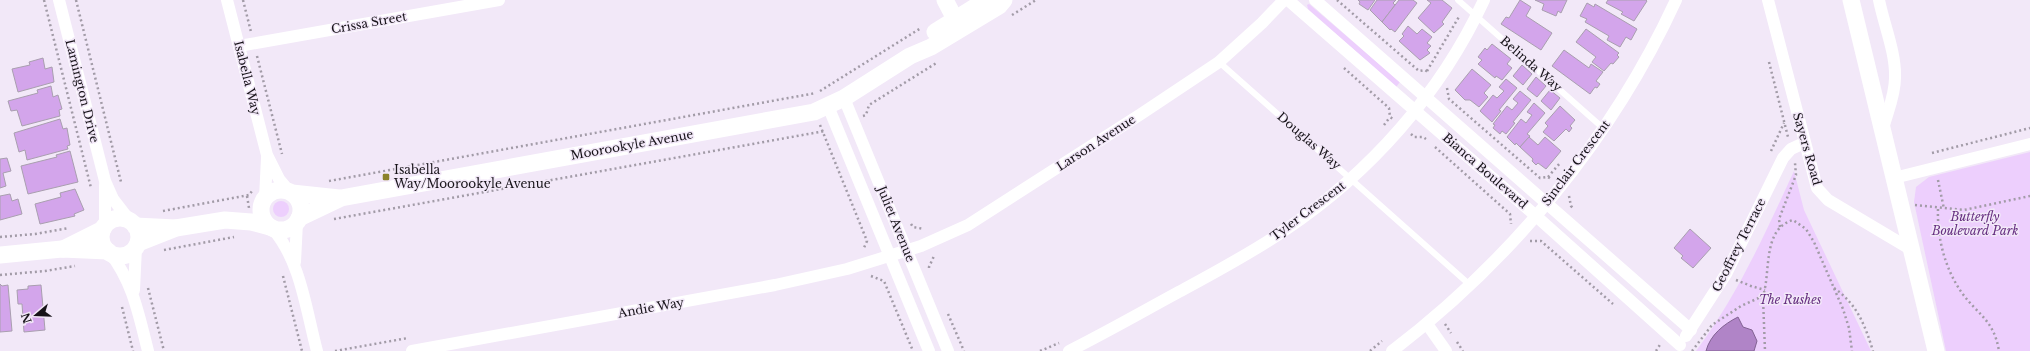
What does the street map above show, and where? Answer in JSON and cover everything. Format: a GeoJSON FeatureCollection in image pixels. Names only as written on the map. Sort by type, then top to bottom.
{"type":"FeatureCollection","features":[{"type":"Feature","properties":{"kind":"street","name":"Lamington Drive"},"geometry":{"type":"LineString","coordinates":[[59,0],[105,181],[114,199],[132,223]]}},
{"type":"Feature","properties":{"kind":"street","name":"Isabella Way"},"geometry":{"type":"LineString","coordinates":[[227,0],[267,155],[279,179],[290,192]]}},
{"type":"Feature","properties":{"kind":"street","name":"Crissa Street"},"geometry":{"type":"LineString","coordinates":[[239,46],[499,0]]}},
{"type":"Feature","properties":{"kind":"street"},"geometry":{"type":"LineString","coordinates":[[945,0],[963,14]]}},
{"type":"Feature","properties":{"kind":"street","name":"Moorookyle Avenue"},"geometry":{"type":"LineString","coordinates":[[298,220],[341,198],[821,109],[844,98],[910,56],[931,47],[963,14],[986,0]]}},
{"type":"Feature","properties":{"kind":"street","name":"Moorookyle Avenue"},"geometry":{"type":"LineString","coordinates":[[963,14],[999,6],[1004,0]]}},
{"type":"Feature","properties":{"kind":"street","name":"Larson Avenue"},"geometry":{"type":"LineString","coordinates":[[889,257],[936,240],[968,225],[1142,114],[1219,62],[1262,23],[1284,0]]}},
{"type":"Feature","properties":{"kind":"street","name":"Bianca Boulevard"},"geometry":{"type":"LineString","coordinates":[[1288,0],[1536,216],[1677,348]]}},
{"type":"Feature","properties":{"kind":"street","name":"Bianca Boulevard"},"geometry":{"type":"LineString","coordinates":[[1315,0],[1691,330]]}},
{"type":"Feature","properties":{"kind":"street","name":"Tyler Crescent"},"geometry":{"type":"LineString","coordinates":[[1071,348],[1263,245],[1312,211],[1351,178],[1416,111],[1477,16],[1484,0]]}},
{"type":"Feature","properties":{"kind":"street","name":"Sinclair Crescent"},"geometry":{"type":"LineString","coordinates":[[1392,351],[1427,324],[1470,284],[1547,204],[1603,128],[1635,76],[1676,0]]}},
{"type":"Feature","properties":{"kind":"street","name":"Sayers Road"},"geometry":{"type":"LineString","coordinates":[[1768,0],[1814,181],[1821,194],[1860,221],[1912,250]]}},
{"type":"Feature","properties":{"kind":"street"},"geometry":{"type":"LineString","coordinates":[[1851,0],[1936,351]]}},
{"type":"Feature","properties":{"kind":"street"},"geometry":{"type":"LineString","coordinates":[[1878,0],[1891,54],[1895,78],[1894,92],[1882,130]]}},
{"type":"Feature","properties":{"kind":"street","name":"Juliet Avenue"},"geometry":{"type":"LineString","coordinates":[[844,98],[906,252],[948,351]]}},
{"type":"Feature","properties":{"kind":"street","name":"Juliet Avenue"},"geometry":{"type":"LineString","coordinates":[[821,109],[889,257],[929,351]]}},
{"type":"Feature","properties":{"kind":"street","name":"Geoffrey Terrace"},"geometry":{"type":"LineString","coordinates":[[1677,348],[1691,330],[1726,274],[1779,165],[1791,149],[1804,143]]}},
{"type":"Feature","properties":{"kind":"street"},"geometry":{"type":"LineString","coordinates":[[1894,178],[2030,144]]}},
{"type":"Feature","properties":{"kind":"street","name":"Isabella Way"},"geometry":{"type":"LineString","coordinates":[[264,199],[267,155]]}},
{"type":"Feature","properties":{"kind":"street","name":"Lamington Drive"},"geometry":{"type":"LineString","coordinates":[[104,228],[105,181]]}},
{"type":"Feature","properties":{"kind":"street"},"geometry":{"type":"LineString","coordinates":[[225,220],[264,199],[275,191],[290,192],[300,204],[295,266]]}},
{"type":"Feature","properties":{"kind":"street","name":"Moorookyle Avenue"},"geometry":{"type":"LineString","coordinates":[[290,192],[341,198]]}},
{"type":"Feature","properties":{"kind":"street"},"geometry":{"type":"LineString","coordinates":[[264,199],[261,212],[266,223],[282,239],[295,266],[317,351]]}},
{"type":"Feature","properties":{"kind":"street"},"geometry":{"type":"LineString","coordinates":[[62,249],[104,228],[109,222],[119,218],[132,223],[176,228]]}},
{"type":"Feature","properties":{"kind":"street"},"geometry":{"type":"LineString","coordinates":[[0,256],[62,249],[109,252],[116,255],[127,255],[137,245],[176,228],[225,220],[252,222],[272,228],[287,229],[298,220]]}},
{"type":"Feature","properties":{"kind":"street"},"geometry":{"type":"LineString","coordinates":[[132,223],[138,231],[134,294]]}},
{"type":"Feature","properties":{"kind":"street"},"geometry":{"type":"LineString","coordinates":[[104,228],[102,239],[109,252],[122,268],[134,294],[148,351]]}},
{"type":"Feature","properties":{"kind":"street","name":"Andie Way"},"geometry":{"type":"LineString","coordinates":[[412,351],[775,286],[859,266],[889,257]]}},
{"type":"Feature","properties":{"kind":"street"},"geometry":{"type":"LineString","coordinates":[[1427,324],[1446,351]]}},
{"type":"Feature","properties":{"kind":"lane","name":"Belinda Way"},"geometry":{"type":"LineString","coordinates":[[1458,0],[1603,128]]}},
{"type":"Feature","properties":{"kind":"lane","name":"Douglas Way"},"geometry":{"type":"LineString","coordinates":[[1219,62],[1470,284]]}},
{"type":"Feature","properties":{"kind":"path"},"geometry":{"type":"LineString","coordinates":[[44,0],[92,189]]}},
{"type":"Feature","properties":{"kind":"path"},"geometry":{"type":"LineString","coordinates":[[76,0],[122,187]]}},
{"type":"Feature","properties":{"kind":"path"},"geometry":{"type":"LineString","coordinates":[[243,0],[283,158]]}},
{"type":"Feature","properties":{"kind":"path"},"geometry":{"type":"LineString","coordinates":[[1426,71],[1466,6]]}},
{"type":"Feature","properties":{"kind":"path"},"geometry":{"type":"LineString","coordinates":[[324,182],[816,93],[924,26]]}},
{"type":"Feature","properties":{"kind":"path"},"geometry":{"type":"LineString","coordinates":[[1769,60],[1796,175],[1779,219],[1780,227]]}},
{"type":"Feature","properties":{"kind":"path"},"geometry":{"type":"LineString","coordinates":[[1342,66],[1389,108],[1390,117],[1382,128]]}},
{"type":"Feature","properties":{"kind":"path"},"geometry":{"type":"LineString","coordinates":[[808,95],[821,109],[867,241],[863,250],[853,252],[864,279],[873,276],[884,281],[913,351]]}},
{"type":"Feature","properties":{"kind":"path"},"geometry":{"type":"LineString","coordinates":[[866,115],[869,122]]}},
{"type":"Feature","properties":{"kind":"path"},"geometry":{"type":"LineString","coordinates":[[1390,117],[1414,137],[1423,137],[1510,214],[1510,224],[1505,229]]}},
{"type":"Feature","properties":{"kind":"path"},"geometry":{"type":"LineString","coordinates":[[1932,153],[2030,128]]}},
{"type":"Feature","properties":{"kind":"path"},"geometry":{"type":"LineString","coordinates":[[1548,177],[1564,157]]}},
{"type":"Feature","properties":{"kind":"path"},"geometry":{"type":"LineString","coordinates":[[1938,180],[1944,209]]}},
{"type":"Feature","properties":{"kind":"path"},"geometry":{"type":"LineString","coordinates":[[1901,205],[1964,210],[2030,196]]}},
{"type":"Feature","properties":{"kind":"path"},"geometry":{"type":"LineString","coordinates":[[160,212],[233,198]]}},
{"type":"Feature","properties":{"kind":"path"},"geometry":{"type":"LineString","coordinates":[[1938,209],[1940,241],[1947,265],[1961,292],[1988,321],[1999,351]]}},
{"type":"Feature","properties":{"kind":"path"},"geometry":{"type":"LineString","coordinates":[[908,218],[913,227],[922,230],[931,227],[941,253],[933,256],[929,266],[932,274]]}},
{"type":"Feature","properties":{"kind":"path"},"geometry":{"type":"LineString","coordinates":[[1765,351],[1764,296],[1773,238],[1780,227],[1793,220],[1806,229],[1834,287],[1849,328],[1852,351]]}},
{"type":"Feature","properties":{"kind":"path"},"geometry":{"type":"LineString","coordinates":[[1510,224],[1532,242],[1541,241],[1618,309]]}},
{"type":"Feature","properties":{"kind":"path"},"geometry":{"type":"LineString","coordinates":[[0,237],[36,234],[72,228]]}},
{"type":"Feature","properties":{"kind":"path"},"geometry":{"type":"LineString","coordinates":[[162,250],[235,237]]}},
{"type":"Feature","properties":{"kind":"path"},"geometry":{"type":"LineString","coordinates":[[0,275],[45,271],[79,265]]}},
{"type":"Feature","properties":{"kind":"path"},"geometry":{"type":"LineString","coordinates":[[282,272],[302,351]]}},
{"type":"Feature","properties":{"kind":"path"},"geometry":{"type":"LineString","coordinates":[[146,281],[164,351]]}},
{"type":"Feature","properties":{"kind":"path"},"geometry":{"type":"LineString","coordinates":[[1834,287],[1844,295],[1856,309],[1865,325],[1873,351]]}},
{"type":"Feature","properties":{"kind":"path"},"geometry":{"type":"LineString","coordinates":[[1692,351],[1712,325],[1741,306],[1764,296]]}},
{"type":"Feature","properties":{"kind":"path"},"geometry":{"type":"LineString","coordinates":[[120,302],[133,351]]}},
{"type":"Feature","properties":{"kind":"path"},"geometry":{"type":"LineString","coordinates":[[946,309],[964,351]]}},
{"type":"Feature","properties":{"kind":"path"},"geometry":{"type":"LineString","coordinates":[[1438,314],[1463,351]]}},
{"type":"Feature","properties":{"kind":"path"},"geometry":{"type":"LineString","coordinates":[[335,351],[414,337]]}},
{"type":"Feature","properties":{"kind":"path"},"geometry":{"type":"LineString","coordinates":[[1653,340],[1659,345]]}},
{"type":"Feature","properties":{"kind":"path"},"geometry":{"type":"LineString","coordinates":[[1040,351],[1071,348]]}},
{"type":"Feature","properties":{"kind":"green space"},"geometry":{"type":"Polygon","coordinates":[[[1309,4],[1400,82],[1396,87],[1308,9],[1307,5],[1309,4]]]}},
{"type":"Feature","properties":{"kind":"green space","name":"Butterfly Boulevard Park"},"geometry":{"type":"Polygon","coordinates":[[[2030,152],[2030,351],[1946,351],[1914,202],[1916,187],[1929,177],[2030,152]]]}},
{"type":"Feature","properties":{"kind":"green space","name":"The Rushes"},"geometry":{"type":"Polygon","coordinates":[[[1794,171],[1804,210],[1871,351],[1696,351],[1725,309],[1750,264],[1794,171]]]}},
{"type":"Feature","properties":{"kind":"green space"},"geometry":{"type":"Polygon","coordinates":[[[281,201],[287,203],[289,209],[287,215],[281,217],[275,215],[273,209],[275,203],[281,201]]]}},
{"type":"Feature","properties":{"kind":"shaded area"},"geometry":{"type":"Polygon","coordinates":[[[1738,317],[1743,327],[1752,330],[1757,341],[1754,351],[1706,351],[1714,335],[1738,317]]]}},
{"type":"Feature","properties":{"kind":"building"},"geometry":{"type":"Polygon","coordinates":[[[1358,0],[1375,0],[1368,10],[1359,4],[1360,2],[1358,0]]]}},
{"type":"Feature","properties":{"kind":"building"},"geometry":{"type":"Polygon","coordinates":[[[1377,0],[1396,0],[1393,3],[1395,5],[1382,22],[1370,10],[1377,0]]]}},
{"type":"Feature","properties":{"kind":"building"},"geometry":{"type":"Polygon","coordinates":[[[1399,0],[1413,0],[1417,3],[1395,32],[1391,29],[1390,30],[1382,22],[1399,0]]]}},
{"type":"Feature","properties":{"kind":"building"},"geometry":{"type":"Polygon","coordinates":[[[1427,0],[1442,0],[1452,8],[1442,22],[1444,24],[1434,33],[1418,18],[1431,3],[1427,0]]]}},
{"type":"Feature","properties":{"kind":"building"},"geometry":{"type":"Polygon","coordinates":[[[1520,0],[1531,7],[1526,16],[1552,33],[1541,50],[1501,24],[1506,17],[1509,18],[1520,0]]]}},
{"type":"Feature","properties":{"kind":"building"},"geometry":{"type":"Polygon","coordinates":[[[1535,0],[1567,0],[1561,13],[1558,11],[1556,16],[1542,10],[1544,4],[1535,0]]]}},
{"type":"Feature","properties":{"kind":"building"},"geometry":{"type":"Polygon","coordinates":[[[1608,0],[1647,1],[1634,21],[1621,14],[1623,12],[1606,3],[1608,0]]]}},
{"type":"Feature","properties":{"kind":"building"},"geometry":{"type":"Polygon","coordinates":[[[1587,3],[1594,7],[1595,4],[1637,29],[1631,40],[1626,37],[1620,47],[1607,40],[1609,36],[1585,22],[1587,19],[1580,16],[1587,3]]]}},
{"type":"Feature","properties":{"kind":"building"},"geometry":{"type":"Polygon","coordinates":[[[1408,26],[1417,34],[1422,29],[1432,37],[1427,43],[1431,46],[1427,50],[1430,53],[1420,60],[1399,41],[1404,36],[1402,34],[1408,26]]]}},
{"type":"Feature","properties":{"kind":"building"},"geometry":{"type":"Polygon","coordinates":[[[1586,29],[1619,53],[1617,55],[1619,57],[1604,71],[1592,62],[1596,57],[1576,42],[1586,29]]]}},
{"type":"Feature","properties":{"kind":"building"},"geometry":{"type":"Polygon","coordinates":[[[1492,44],[1511,59],[1507,64],[1512,68],[1502,80],[1496,76],[1495,78],[1478,64],[1482,60],[1478,57],[1485,48],[1487,50],[1492,44]]]}},
{"type":"Feature","properties":{"kind":"building"},"geometry":{"type":"Polygon","coordinates":[[[1564,50],[1589,68],[1591,64],[1603,72],[1596,81],[1600,84],[1597,88],[1595,87],[1590,94],[1552,66],[1564,50]]]}},
{"type":"Feature","properties":{"kind":"building"},"geometry":{"type":"Polygon","coordinates":[[[43,58],[45,69],[52,67],[54,82],[18,92],[12,69],[30,65],[29,62],[43,58]]]}},
{"type":"Feature","properties":{"kind":"building"},"geometry":{"type":"Polygon","coordinates":[[[1522,65],[1532,74],[1523,85],[1513,76],[1522,65]]]}},
{"type":"Feature","properties":{"kind":"building"},"geometry":{"type":"Polygon","coordinates":[[[1472,69],[1491,85],[1484,93],[1488,97],[1479,107],[1470,100],[1465,100],[1455,90],[1472,69]]]}},
{"type":"Feature","properties":{"kind":"building"},"geometry":{"type":"Polygon","coordinates":[[[1536,77],[1546,86],[1537,97],[1527,89],[1536,77]]]}},
{"type":"Feature","properties":{"kind":"building"},"geometry":{"type":"Polygon","coordinates":[[[1506,79],[1517,88],[1499,110],[1501,111],[1492,122],[1480,111],[1493,95],[1497,98],[1504,91],[1499,87],[1506,79]]]}},
{"type":"Feature","properties":{"kind":"building"},"geometry":{"type":"Polygon","coordinates":[[[51,86],[53,97],[58,95],[62,109],[59,110],[60,116],[22,126],[17,110],[11,111],[8,101],[38,93],[37,90],[51,86]]]}},
{"type":"Feature","properties":{"kind":"building"},"geometry":{"type":"Polygon","coordinates":[[[1550,90],[1560,98],[1551,110],[1541,101],[1550,90]]]}},
{"type":"Feature","properties":{"kind":"building"},"geometry":{"type":"Polygon","coordinates":[[[1520,91],[1531,100],[1513,122],[1515,123],[1506,134],[1502,131],[1500,134],[1493,128],[1495,125],[1493,124],[1507,106],[1512,110],[1518,103],[1513,99],[1520,91]]]}},
{"type":"Feature","properties":{"kind":"building"},"geometry":{"type":"Polygon","coordinates":[[[1534,103],[1545,113],[1527,134],[1530,136],[1520,147],[1516,143],[1515,145],[1507,137],[1521,119],[1526,123],[1532,115],[1527,112],[1534,103]]]}},
{"type":"Feature","properties":{"kind":"building"},"geometry":{"type":"Polygon","coordinates":[[[1560,106],[1575,120],[1570,126],[1572,128],[1569,132],[1566,129],[1554,141],[1543,132],[1548,126],[1545,123],[1560,106]]]}},
{"type":"Feature","properties":{"kind":"building"},"geometry":{"type":"Polygon","coordinates":[[[60,119],[63,129],[67,128],[70,145],[67,146],[68,149],[27,160],[25,150],[19,152],[14,133],[60,119]]]}},
{"type":"Feature","properties":{"kind":"building"},"geometry":{"type":"Polygon","coordinates":[[[1529,137],[1538,145],[1545,137],[1561,151],[1546,169],[1538,163],[1536,165],[1532,161],[1533,159],[1520,147],[1529,137]]]}},
{"type":"Feature","properties":{"kind":"building"},"geometry":{"type":"Polygon","coordinates":[[[70,151],[78,182],[28,194],[21,166],[57,157],[56,155],[70,151]]]}},
{"type":"Feature","properties":{"kind":"building"},"geometry":{"type":"Polygon","coordinates":[[[7,158],[11,171],[3,173],[6,186],[0,188],[0,159],[7,158]]]}},
{"type":"Feature","properties":{"kind":"building"},"geometry":{"type":"Polygon","coordinates":[[[75,189],[84,210],[74,214],[75,216],[40,224],[35,204],[61,197],[60,193],[75,189]]]}},
{"type":"Feature","properties":{"kind":"building"},"geometry":{"type":"Polygon","coordinates":[[[10,194],[12,201],[18,199],[22,214],[0,220],[0,196],[10,194]]]}},
{"type":"Feature","properties":{"kind":"building"},"geometry":{"type":"Polygon","coordinates":[[[1690,229],[1711,248],[1693,268],[1681,258],[1683,256],[1674,248],[1690,229]]]}},
{"type":"Feature","properties":{"kind":"building"},"geometry":{"type":"Polygon","coordinates":[[[0,284],[2,286],[8,285],[12,331],[0,332],[0,284]]]}},
{"type":"Feature","properties":{"kind":"building"},"geometry":{"type":"Polygon","coordinates":[[[41,285],[45,330],[24,332],[22,304],[18,304],[17,290],[28,289],[28,286],[41,285]]]}},
{"type":"Feature","properties":{"kind":"place","name":"Isabella Way/Moorookyle Avenue"},"geometry":{"type":"Point","coordinates":[386,177]}}]}
